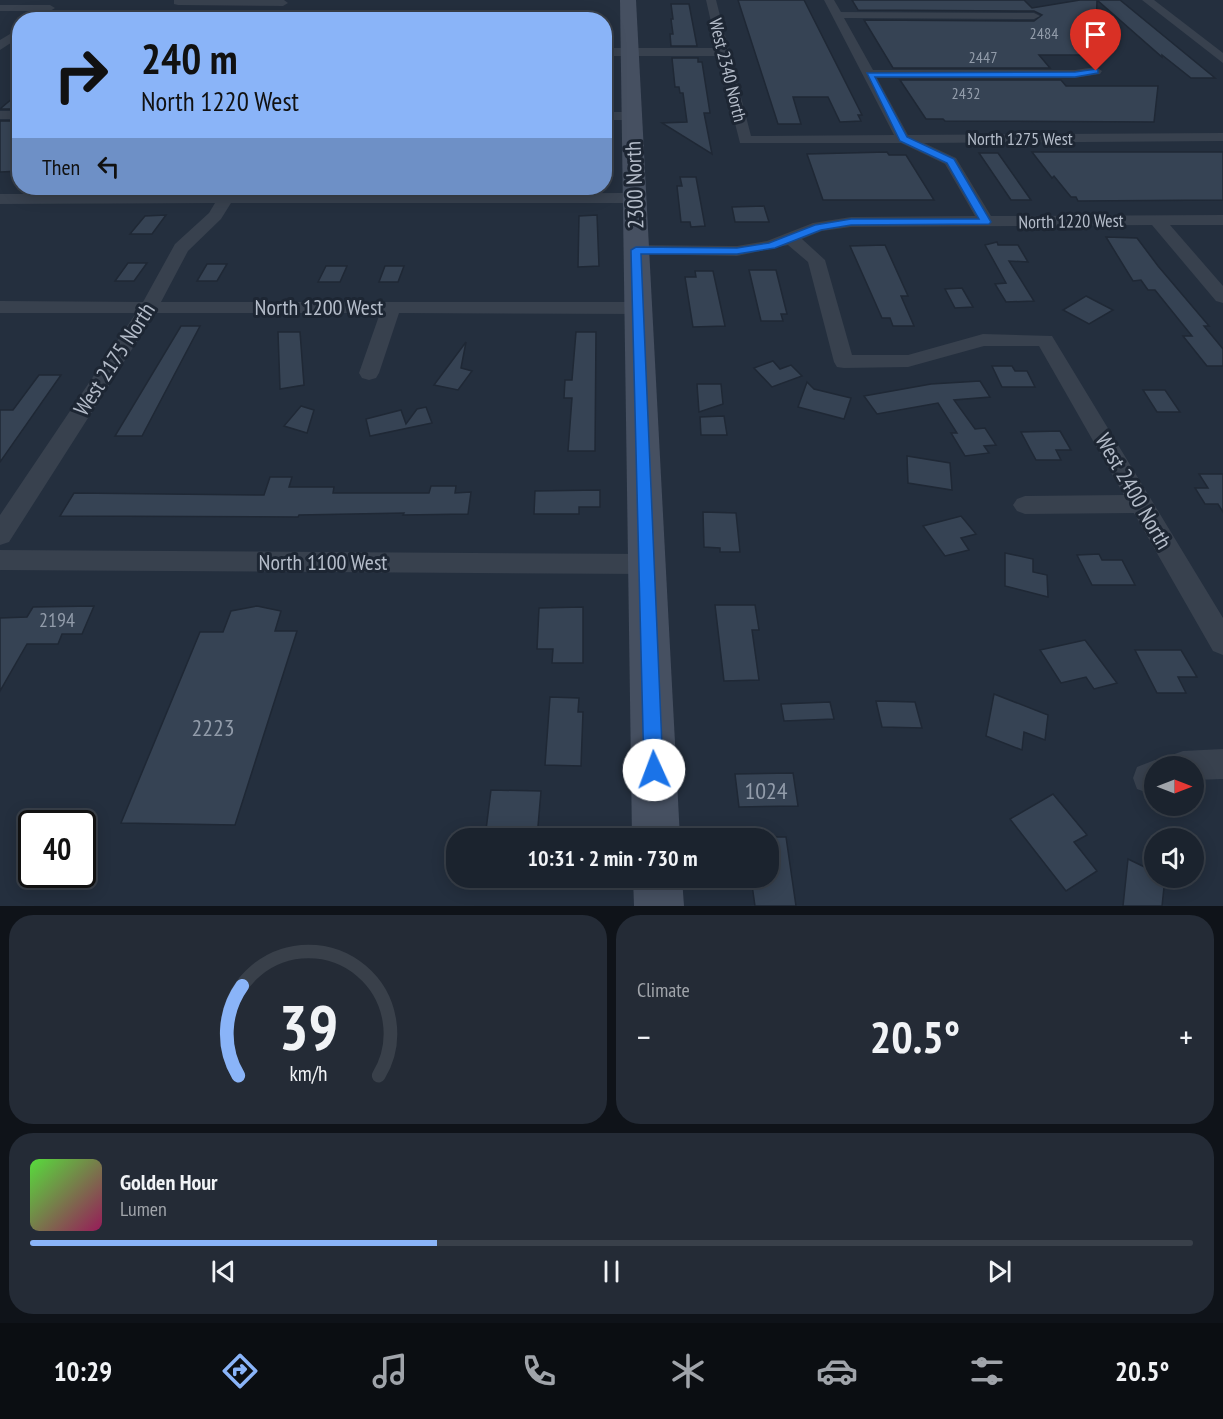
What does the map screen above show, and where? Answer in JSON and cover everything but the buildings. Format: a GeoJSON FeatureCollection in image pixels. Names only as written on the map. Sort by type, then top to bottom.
{"type":"FeatureCollection","features":[{"type":"Feature","properties":{"kind":"street"},"geometry":{"type":"LineString","coordinates":[[45,12],[63,0]]}},
{"type":"Feature","properties":{"kind":"street","name":"2300 North"},"geometry":{"type":"LineString","coordinates":[[628,0],[617,52],[618,116],[635,198],[656,828]]}},
{"type":"Feature","properties":{"kind":"street","name":"West 2340 North"},"geometry":{"type":"LineString","coordinates":[[711,0],[745,140]]}},
{"type":"Feature","properties":{"kind":"street"},"geometry":{"type":"LineString","coordinates":[[829,0],[903,139],[951,161],[986,222]]}},
{"type":"Feature","properties":{"kind":"street"},"geometry":{"type":"LineString","coordinates":[[1147,0],[1223,59]]}},
{"type":"Feature","properties":{"kind":"street"},"geometry":{"type":"LineString","coordinates":[[179,1],[283,3]]}},
{"type":"Feature","properties":{"kind":"street"},"geometry":{"type":"LineString","coordinates":[[219,12],[228,2]]}},
{"type":"Feature","properties":{"kind":"street"},"geometry":{"type":"LineString","coordinates":[[0,8],[50,8]]}},
{"type":"Feature","properties":{"kind":"street"},"geometry":{"type":"LineString","coordinates":[[837,15],[1034,16]]}},
{"type":"Feature","properties":{"kind":"street"},"geometry":{"type":"LineString","coordinates":[[617,52],[723,52]]}},
{"type":"Feature","properties":{"kind":"street"},"geometry":{"type":"LineString","coordinates":[[870,74],[1075,75],[1096,71]]}},
{"type":"Feature","properties":{"kind":"street","name":"North 1275 West"},"geometry":{"type":"LineString","coordinates":[[745,140],[1223,137]]}},
{"type":"Feature","properties":{"kind":"street"},"geometry":{"type":"LineString","coordinates":[[0,199],[153,195]]}},
{"type":"Feature","properties":{"kind":"street","name":"West 2175 North"},"geometry":{"type":"LineString","coordinates":[[0,535],[149,307],[181,248],[215,216],[229,195]]}},
{"type":"Feature","properties":{"kind":"street"},"geometry":{"type":"LineString","coordinates":[[392,195],[635,198]]}},
{"type":"Feature","properties":{"kind":"street"},"geometry":{"type":"LineString","coordinates":[[1156,220],[1223,297]]}},
{"type":"Feature","properties":{"kind":"street","name":"North 1220 West"},"geometry":{"type":"LineString","coordinates":[[636,250],[737,251],[771,245],[819,227],[851,222],[1223,220]]}},
{"type":"Feature","properties":{"kind":"street","name":"West 2400 North"},"geometry":{"type":"LineString","coordinates":[[790,238],[816,260],[844,362],[908,361],[983,340],[1045,340],[1223,643]]}},
{"type":"Feature","properties":{"kind":"street","name":"North 1200 West"},"geometry":{"type":"LineString","coordinates":[[0,307],[638,308]]}},
{"type":"Feature","properties":{"kind":"street"},"geometry":{"type":"LineString","coordinates":[[369,373],[390,308]]}},
{"type":"Feature","properties":{"kind":"street"},"geometry":{"type":"LineString","coordinates":[[1025,506],[1141,504]]}},
{"type":"Feature","properties":{"kind":"street","name":"North 1100 West"},"geometry":{"type":"LineString","coordinates":[[0,560],[646,564]]}},
{"type":"Feature","properties":{"kind":"street"},"geometry":{"type":"LineString","coordinates":[[1204,765],[1223,764]]}},
{"type":"Feature","properties":{"kind":"street"},"geometry":{"type":"LineString","coordinates":[[658,888],[659,906]]}},
{"type":"Feature","properties":{"kind":"route"},"geometry":{"type":"LineString","coordinates":[[654,770],[636,250],[737,251],[771,245],[819,227],[851,222],[986,222],[951,161],[903,139],[870,74],[1075,75],[1096,71]]}}]}
